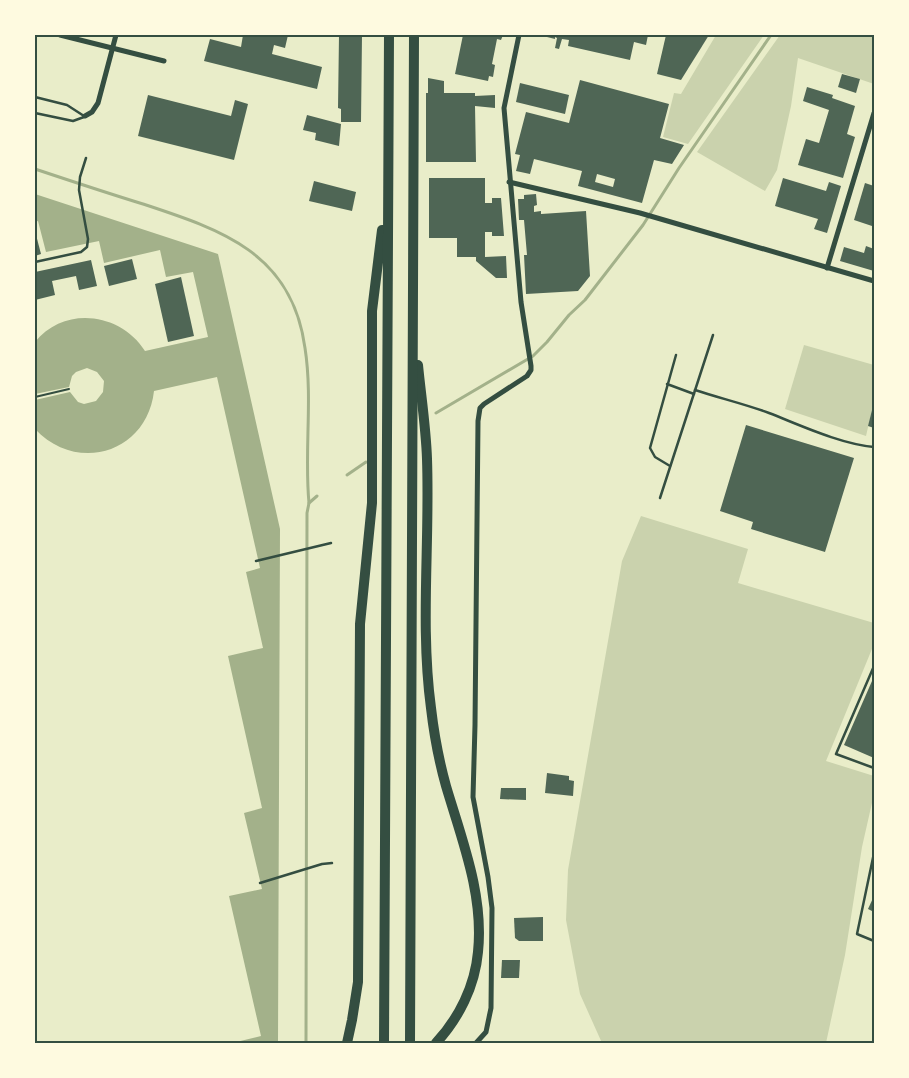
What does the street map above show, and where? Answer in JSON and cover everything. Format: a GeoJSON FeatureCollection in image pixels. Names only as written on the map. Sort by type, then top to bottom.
{"type":"FeatureCollection","features":[{"type":"Feature","properties":{"kind":"highway"},"geometry":{"type":"LineString","coordinates":[[384,1043],[389,35]]}},
{"type":"Feature","properties":{"kind":"highway"},"geometry":{"type":"LineString","coordinates":[[410,1043],[414,35]]}},
{"type":"Feature","properties":{"kind":"highway"},"geometry":{"type":"LineString","coordinates":[[347,1043],[358,982],[360,624],[372,503],[372,311],[388,185]]}},
{"type":"Feature","properties":{"kind":"highway"},"geometry":{"type":"LineString","coordinates":[[413,310],[427,459],[426,636],[430,706],[443,774],[472,873],[478,922],[478,951],[469,989],[452,1023],[436,1043]]}},
{"type":"Feature","properties":{"kind":"street"},"geometry":{"type":"LineString","coordinates":[[60,35],[164,61]]}},
{"type":"Feature","properties":{"kind":"street"},"geometry":{"type":"LineString","coordinates":[[85,116],[92,112],[98,103],[116,35]]}},
{"type":"Feature","properties":{"kind":"street"},"geometry":{"type":"LineString","coordinates":[[476,1043],[486,1032],[491,1008],[492,908],[473,797],[476,716],[478,414],[484,404],[527,376],[532,366],[524,320],[509,182],[504,108],[519,35]]}},
{"type":"Feature","properties":{"kind":"street"},"geometry":{"type":"LineString","coordinates":[[827,268],[874,113]]}},
{"type":"Feature","properties":{"kind":"street"},"geometry":{"type":"LineString","coordinates":[[509,182],[640,213],[874,281]]}},
{"type":"Feature","properties":{"kind":"lane"},"geometry":{"type":"LineString","coordinates":[[35,96],[67,105],[85,116]]}},
{"type":"Feature","properties":{"kind":"lane"},"geometry":{"type":"LineString","coordinates":[[35,113],[73,121],[85,116]]}},
{"type":"Feature","properties":{"kind":"lane"},"geometry":{"type":"LineString","coordinates":[[35,262],[81,252],[87,246],[87,234],[79,190],[81,173],[86,158]]}},
{"type":"Feature","properties":{"kind":"lane"},"geometry":{"type":"LineString","coordinates":[[660,498],[713,335]]}},
{"type":"Feature","properties":{"kind":"lane"},"geometry":{"type":"LineString","coordinates":[[670,466],[655,457],[650,448],[676,355]]}},
{"type":"Feature","properties":{"kind":"lane"},"geometry":{"type":"LineString","coordinates":[[667,384],[766,412],[788,422],[857,444],[874,446]]}},
{"type":"Feature","properties":{"kind":"lane"},"geometry":{"type":"LineString","coordinates":[[256,561],[331,543]]}},
{"type":"Feature","properties":{"kind":"lane"},"geometry":{"type":"LineString","coordinates":[[874,666],[836,754],[874,768]]}},
{"type":"Feature","properties":{"kind":"lane"},"geometry":{"type":"LineString","coordinates":[[874,853],[857,934],[874,941]]}},
{"type":"Feature","properties":{"kind":"lane"},"geometry":{"type":"LineString","coordinates":[[260,883],[322,864],[332,863]]}},
{"type":"Feature","properties":{"kind":"path"},"geometry":{"type":"LineString","coordinates":[[35,397],[69,389]]}},
{"type":"Feature","properties":{"kind":"shaded area"},"geometry":{"type":"Polygon","coordinates":[[[716,35],[764,35],[688,144],[663,137],[674,93],[681,94],[716,35]]]}},
{"type":"Feature","properties":{"kind":"shaded area"},"geometry":{"type":"Polygon","coordinates":[[[780,35],[874,35],[874,84],[798,58],[791,106],[777,170],[765,191],[697,152],[780,35]]]}},
{"type":"Feature","properties":{"kind":"shaded area"},"geometry":{"type":"Polygon","coordinates":[[[35,194],[218,254],[280,529],[278,1043],[232,1043],[261,1036],[229,896],[262,889],[244,813],[262,808],[228,656],[263,648],[246,572],[260,568],[217,377],[154,391],[149,412],[138,429],[124,442],[108,450],[89,453],[70,451],[52,443],[35,429],[35,342],[47,330],[61,322],[92,318],[122,328],[135,338],[145,351],[208,337],[193,272],[166,277],[160,250],[104,263],[99,241],[46,252],[38,221],[35,222],[35,194]]]}},
{"type":"Feature","properties":{"kind":"shaded area"},"geometry":{"type":"Polygon","coordinates":[[[804,345],[874,365],[874,401],[866,436],[785,409],[804,345]]]}},
{"type":"Feature","properties":{"kind":"shaded area"},"geometry":{"type":"Polygon","coordinates":[[[641,516],[748,549],[738,583],[874,623],[874,644],[826,761],[874,776],[874,794],[862,847],[845,955],[826,1043],[602,1043],[580,994],[566,920],[568,870],[622,561],[641,516]]]}},
{"type":"Feature","properties":{"kind":"pier"},"geometry":{"type":"Polygon","coordinates":[[[87,368],[97,372],[104,381],[103,392],[96,401],[84,404],[78,402],[70,392],[35,400],[35,394],[69,387],[72,376],[76,372],[87,368]]]}},
{"type":"Feature","properties":{"kind":"building"},"geometry":{"type":"Polygon","coordinates":[[[243,35],[288,35],[285,48],[274,45],[272,54],[322,67],[317,89],[204,61],[210,39],[241,47],[243,35]]]}},
{"type":"Feature","properties":{"kind":"building"},"geometry":{"type":"Polygon","coordinates":[[[339,35],[362,35],[361,122],[341,122],[341,109],[338,108],[339,35]]]}},
{"type":"Feature","properties":{"kind":"building"},"geometry":{"type":"Polygon","coordinates":[[[463,35],[503,35],[501,40],[497,39],[492,64],[495,65],[493,77],[489,76],[488,81],[455,74],[463,35]]]}},
{"type":"Feature","properties":{"kind":"building"},"geometry":{"type":"Polygon","coordinates":[[[539,35],[599,35],[604,37],[604,35],[648,35],[646,45],[634,42],[630,60],[568,46],[569,40],[562,39],[559,49],[555,48],[557,38],[539,35]]]}},
{"type":"Feature","properties":{"kind":"building"},"geometry":{"type":"Polygon","coordinates":[[[666,35],[709,35],[681,80],[657,74],[666,35]]]}},
{"type":"Feature","properties":{"kind":"building"},"geometry":{"type":"Polygon","coordinates":[[[842,74],[860,79],[856,93],[838,87],[842,74]]]}},
{"type":"Feature","properties":{"kind":"building"},"geometry":{"type":"Polygon","coordinates":[[[428,78],[444,81],[444,93],[475,93],[475,96],[495,95],[495,108],[475,106],[476,162],[426,162],[426,93],[428,93],[428,78]]]}},
{"type":"Feature","properties":{"kind":"building"},"geometry":{"type":"Polygon","coordinates":[[[580,80],[669,104],[660,138],[684,145],[672,164],[654,160],[642,203],[578,186],[582,171],[534,159],[530,174],[516,171],[520,155],[515,154],[526,112],[569,123],[580,80]],[[597,174],[595,182],[613,187],[615,179],[597,174]]]}},
{"type":"Feature","properties":{"kind":"building"},"geometry":{"type":"Polygon","coordinates":[[[520,83],[569,95],[565,114],[516,102],[520,83]]]}},
{"type":"Feature","properties":{"kind":"building"},"geometry":{"type":"Polygon","coordinates":[[[807,87],[833,95],[832,98],[855,106],[847,134],[855,137],[843,178],[798,165],[806,139],[819,143],[829,110],[803,101],[807,87]]]}},
{"type":"Feature","properties":{"kind":"building"},"geometry":{"type":"Polygon","coordinates":[[[148,95],[231,116],[235,100],[248,104],[234,160],[138,136],[148,95]]]}},
{"type":"Feature","properties":{"kind":"building"},"geometry":{"type":"Polygon","coordinates":[[[307,115],[341,124],[339,146],[315,140],[316,133],[303,130],[307,115]]]}},
{"type":"Feature","properties":{"kind":"building"},"geometry":{"type":"Polygon","coordinates":[[[429,178],[485,178],[485,203],[492,203],[492,198],[501,198],[504,236],[492,236],[492,232],[485,232],[485,257],[506,256],[507,278],[496,278],[476,261],[476,257],[457,257],[457,238],[429,238],[429,178]]]}},
{"type":"Feature","properties":{"kind":"building"},"geometry":{"type":"Polygon","coordinates":[[[783,178],[826,191],[829,182],[841,186],[827,233],[814,229],[818,219],[775,206],[783,178]]]}},
{"type":"Feature","properties":{"kind":"building"},"geometry":{"type":"Polygon","coordinates":[[[314,181],[356,192],[352,211],[309,201],[314,181]]]}},
{"type":"Feature","properties":{"kind":"building"},"geometry":{"type":"Polygon","coordinates":[[[865,183],[874,186],[874,225],[872,226],[854,220],[865,183]]]}},
{"type":"Feature","properties":{"kind":"building"},"geometry":{"type":"Polygon","coordinates":[[[536,194],[537,205],[534,206],[534,212],[541,211],[541,214],[586,211],[590,276],[578,291],[526,294],[524,255],[527,255],[524,220],[519,220],[518,199],[524,199],[524,195],[536,194]]]}},
{"type":"Feature","properties":{"kind":"building"},"geometry":{"type":"Polygon","coordinates":[[[35,231],[41,254],[35,256],[35,231]]]}},
{"type":"Feature","properties":{"kind":"building"},"geometry":{"type":"Polygon","coordinates":[[[866,246],[874,249],[874,271],[840,261],[844,247],[864,253],[866,246]]]}},
{"type":"Feature","properties":{"kind":"building"},"geometry":{"type":"Polygon","coordinates":[[[132,259],[137,279],[109,286],[104,266],[132,259]]]}},
{"type":"Feature","properties":{"kind":"building"},"geometry":{"type":"Polygon","coordinates":[[[91,260],[97,286],[79,290],[76,276],[52,281],[55,295],[35,300],[35,272],[91,260]]]}},
{"type":"Feature","properties":{"kind":"building"},"geometry":{"type":"Polygon","coordinates":[[[181,277],[194,336],[168,342],[155,284],[181,277]]]}},
{"type":"Feature","properties":{"kind":"building"},"geometry":{"type":"Polygon","coordinates":[[[874,406],[874,428],[868,426],[874,406]]]}},
{"type":"Feature","properties":{"kind":"building"},"geometry":{"type":"Polygon","coordinates":[[[746,425],[854,458],[825,552],[751,529],[753,522],[720,511],[746,425]]]}},
{"type":"Feature","properties":{"kind":"building"},"geometry":{"type":"Polygon","coordinates":[[[872,681],[874,682],[874,758],[844,745],[872,681]]]}},
{"type":"Feature","properties":{"kind":"building"},"geometry":{"type":"Polygon","coordinates":[[[547,773],[569,776],[569,780],[574,781],[573,796],[545,793],[547,773]]]}},
{"type":"Feature","properties":{"kind":"building"},"geometry":{"type":"Polygon","coordinates":[[[501,788],[526,788],[526,800],[500,799],[501,788]]]}},
{"type":"Feature","properties":{"kind":"building"},"geometry":{"type":"Polygon","coordinates":[[[874,896],[874,912],[868,909],[874,896]]]}},
{"type":"Feature","properties":{"kind":"building"},"geometry":{"type":"Polygon","coordinates":[[[543,917],[543,941],[519,941],[515,938],[514,918],[543,917]]]}},
{"type":"Feature","properties":{"kind":"building"},"geometry":{"type":"Polygon","coordinates":[[[502,960],[520,960],[519,978],[501,978],[502,960]]]}},
{"type":"Feature","properties":{"kind":"waterway"},"geometry":{"type":"LineString","coordinates":[[436,413],[533,356],[569,315],[585,300],[643,225],[679,168],[771,35]]}},
{"type":"Feature","properties":{"kind":"waterway"},"geometry":{"type":"LineString","coordinates":[[35,169],[200,224],[226,236],[249,250],[269,268],[285,289],[298,316],[305,348],[308,387],[307,464],[309,503]]}},
{"type":"Feature","properties":{"kind":"waterway"},"geometry":{"type":"LineString","coordinates":[[347,475],[366,462]]}},
{"type":"Feature","properties":{"kind":"waterway"},"geometry":{"type":"LineString","coordinates":[[306,1043],[307,513],[309,503],[317,496]]}}]}
